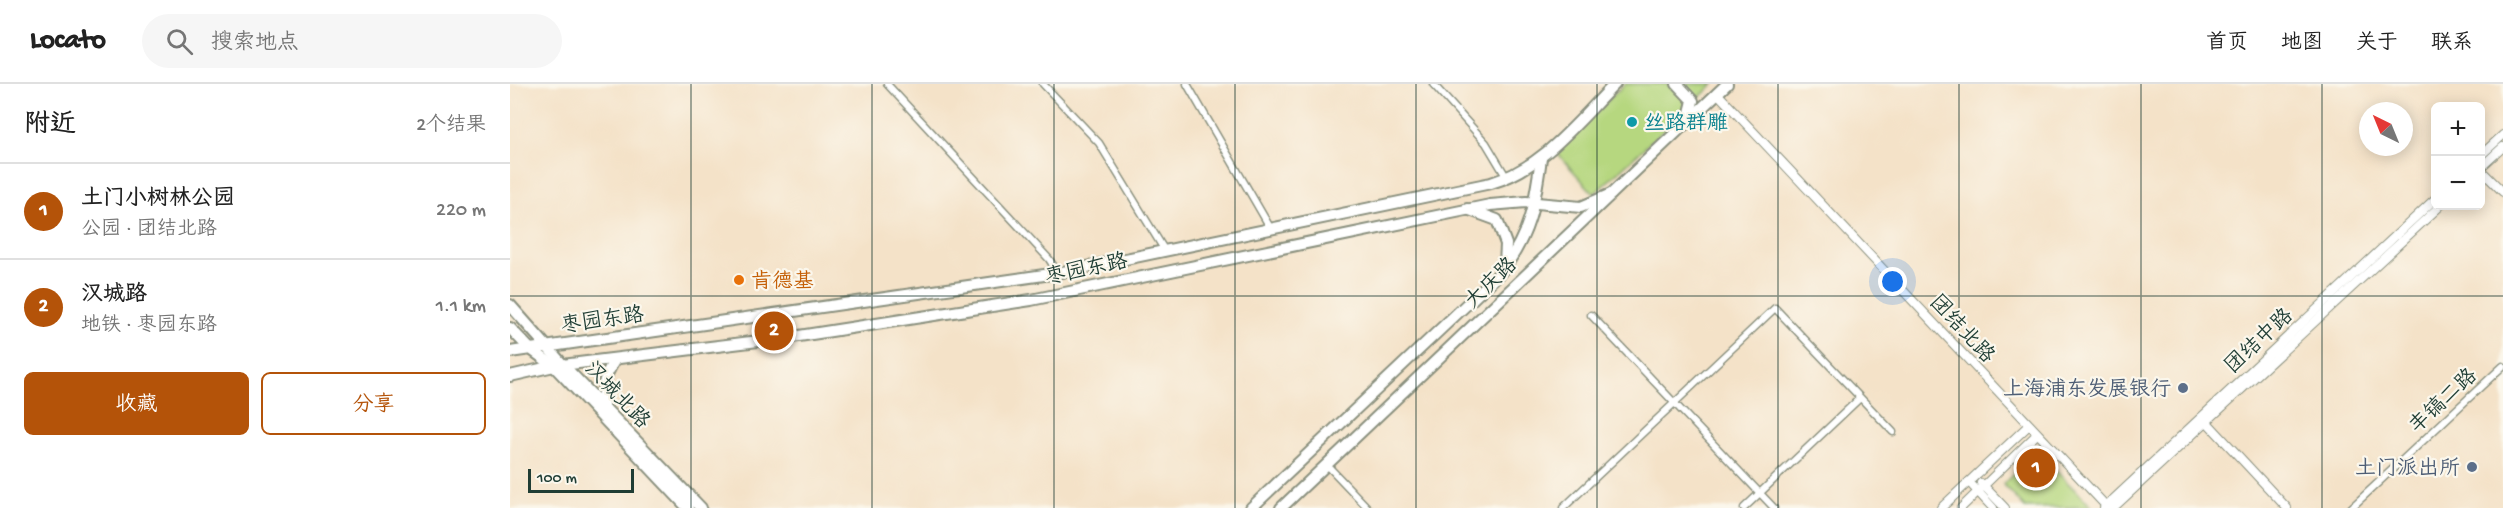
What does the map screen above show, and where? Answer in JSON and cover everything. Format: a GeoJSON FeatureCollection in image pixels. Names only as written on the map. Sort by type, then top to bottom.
{"type":"FeatureCollection","features":[{"type":"Feature","properties":{"kind":"main road"},"geometry":{"type":"LineString","coordinates":[[1541,158],[1615,84]]}},
{"type":"Feature","properties":{"kind":"main road"},"geometry":{"type":"LineString","coordinates":[[1677,84],[1694,101],[1688,121]]}},
{"type":"Feature","properties":{"kind":"main road","name":"大庆路"},"geometry":{"type":"LineString","coordinates":[[1281,508],[1727,84]]}},
{"type":"Feature","properties":{"kind":"main road","name":"枣园东路"},"geometry":{"type":"LineString","coordinates":[[510,352],[528,347],[846,305],[1058,273],[1271,230],[1507,178],[1541,158]]}},
{"type":"Feature","properties":{"kind":"main road","name":"大庆路"},"geometry":{"type":"LineString","coordinates":[[1251,508],[1505,267],[1526,231],[1535,203],[1541,158]]}},
{"type":"Feature","properties":{"kind":"main road","name":"枣园东路"},"geometry":{"type":"LineString","coordinates":[[510,376],[559,366],[614,361],[1031,300],[1466,209],[1490,205],[1535,203],[1581,207],[1611,194]]}},
{"type":"Feature","properties":{"kind":"main road"},"geometry":{"type":"LineString","coordinates":[[1466,209],[1497,220],[1506,244],[1505,267]]}},
{"type":"Feature","properties":{"kind":"main road"},"geometry":{"type":"LineString","coordinates":[[1476,296],[1490,310]]}},
{"type":"Feature","properties":{"kind":"main road","name":"汉城北路"},"geometry":{"type":"LineString","coordinates":[[510,305],[548,345],[559,366],[688,508]]}},
{"type":"Feature","properties":{"kind":"main road","name":"汉城北路"},"geometry":{"type":"LineString","coordinates":[[510,328],[528,347],[559,366],[604,408],[701,508]]}},
{"type":"Feature","properties":{"kind":"main road"},"geometry":{"type":"LineString","coordinates":[[604,408],[602,395],[605,376],[614,361]]}},
{"type":"Feature","properties":{"kind":"street"},"geometry":{"type":"LineString","coordinates":[[887,84],[1049,259],[1058,273]]}},
{"type":"Feature","properties":{"kind":"street"},"geometry":{"type":"LineString","coordinates":[[1043,84],[1099,143],[1165,251]]}},
{"type":"Feature","properties":{"kind":"street"},"geometry":{"type":"LineString","coordinates":[[1187,84],[1271,230]]}},
{"type":"Feature","properties":{"kind":"street"},"geometry":{"type":"LineString","coordinates":[[1433,84],[1486,143],[1507,178]]}},
{"type":"Feature","properties":{"kind":"street","name":"团结北路"},"geometry":{"type":"LineString","coordinates":[[1717,93],[2108,508]]}},
{"type":"Feature","properties":{"kind":"street"},"geometry":{"type":"LineString","coordinates":[[2485,152],[2503,135]]}},
{"type":"Feature","properties":{"kind":"street"},"geometry":{"type":"LineString","coordinates":[[2485,164],[2503,147]]}},
{"type":"Feature","properties":{"kind":"street"},"geometry":{"type":"LineString","coordinates":[[2485,172],[2503,192]]}},
{"type":"Feature","properties":{"kind":"street","name":"团结中路"},"geometry":{"type":"LineString","coordinates":[[2205,420],[2431,203]]}},
{"type":"Feature","properties":{"kind":"street","name":"团结中路"},"geometry":{"type":"LineString","coordinates":[[2108,508],[2436,210]]}},
{"type":"Feature","properties":{"kind":"street"},"geometry":{"type":"LineString","coordinates":[[1564,508],[1775,308],[1893,432]]}},
{"type":"Feature","properties":{"kind":"street"},"geometry":{"type":"LineString","coordinates":[[1591,315],[1774,508]]}},
{"type":"Feature","properties":{"kind":"street","name":"丰镐二路"},"geometry":{"type":"LineString","coordinates":[[2351,508],[2503,366]]}},
{"type":"Feature","properties":{"kind":"street"},"geometry":{"type":"LineString","coordinates":[[1744,508],[1860,398]]}},
{"type":"Feature","properties":{"kind":"street"},"geometry":{"type":"LineString","coordinates":[[2205,420],[2287,508]]}},
{"type":"Feature","properties":{"kind":"street"},"geometry":{"type":"LineString","coordinates":[[1941,508],[2029,425]]}},
{"type":"Feature","properties":{"kind":"street"},"geometry":{"type":"LineString","coordinates":[[1961,508],[2037,434]]}},
{"type":"Feature","properties":{"kind":"street"},"geometry":{"type":"LineString","coordinates":[[1327,465],[1368,508]]}},
{"type":"Feature","properties":{"kind":"street"},"geometry":{"type":"LineString","coordinates":[[1972,479],[2005,508]]}},
{"type":"Feature","properties":{"kind":"street"},"geometry":{"type":"LineString","coordinates":[[1981,488],[1993,508]]}},
{"type":"Feature","properties":{"kind":"green space"},"geometry":{"type":"Polygon","coordinates":[[[1625,84],[1714,84],[1594,194],[1555,151],[1625,84]]]}},
{"type":"Feature","properties":{"kind":"green space"},"geometry":{"type":"Polygon","coordinates":[[[2037,452],[2092,507],[2025,508],[2003,484],[2037,452]]]}},
{"type":"Feature","properties":{"kind":"place","name":"丝路群雕"},"geometry":{"type":"Point","coordinates":[1632,122]}},
{"type":"Feature","properties":{"kind":"place","name":"肯德基"},"geometry":{"type":"Point","coordinates":[739,280]}},
{"type":"Feature","properties":{"kind":"place","name":"汉城路"},"geometry":{"type":"Point","coordinates":[774,331]}},
{"type":"Feature","properties":{"kind":"place","name":"上海浦东发展银行"},"geometry":{"type":"Point","coordinates":[2183,388]}},
{"type":"Feature","properties":{"kind":"place","name":"土门派出所"},"geometry":{"type":"Point","coordinates":[2472,467]}},
{"type":"Feature","properties":{"kind":"place","name":"土门小树林公园"},"geometry":{"type":"Point","coordinates":[2036,468]}}]}
